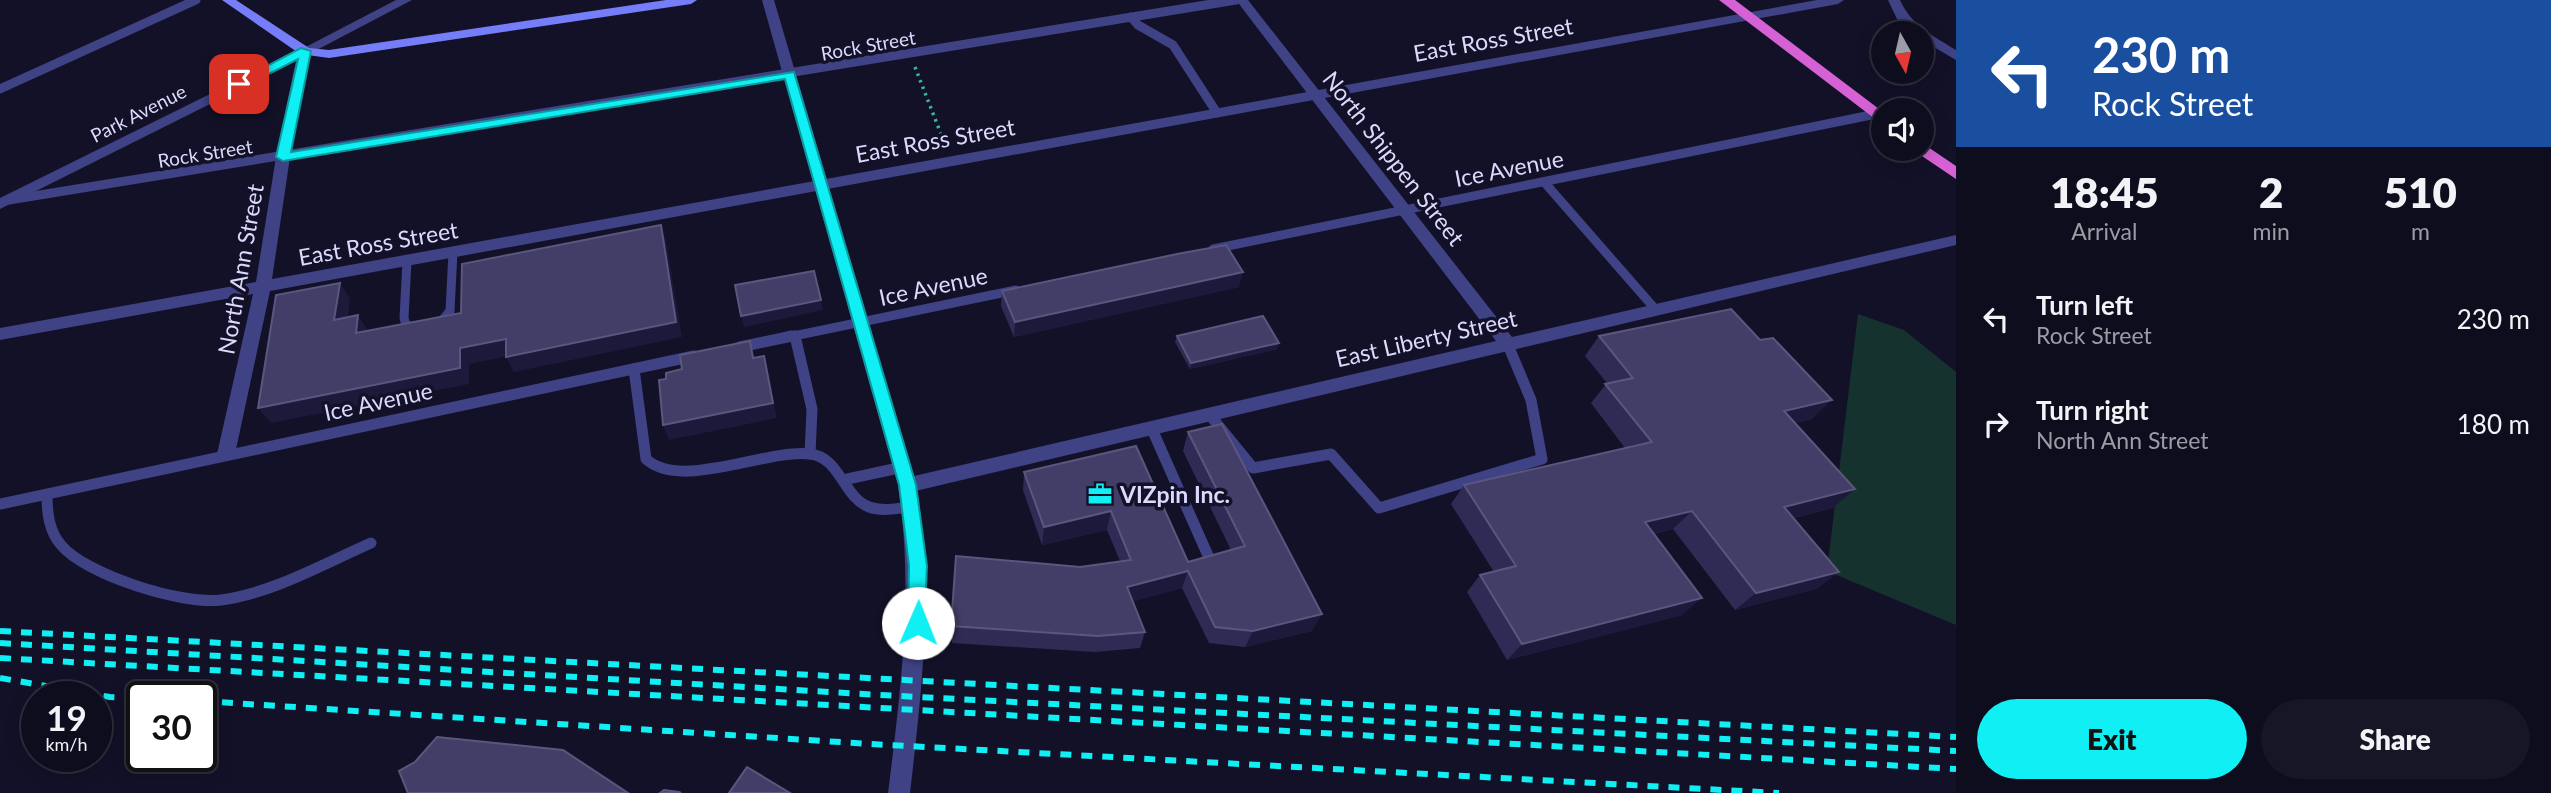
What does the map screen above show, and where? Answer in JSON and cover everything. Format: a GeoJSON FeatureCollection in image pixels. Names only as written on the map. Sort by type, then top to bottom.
{"type":"FeatureCollection","features":[{"type":"Feature","properties":{"kind":"highway"},"geometry":{"type":"LineString","coordinates":[[1727,0],[1871,111]]}},
{"type":"Feature","properties":{"kind":"highway"},"geometry":{"type":"LineString","coordinates":[[1934,157],[1956,174]]}},
{"type":"Feature","properties":{"kind":"main road"},"geometry":{"type":"LineString","coordinates":[[228,0],[305,51],[339,53],[691,0]]}},
{"type":"Feature","properties":{"kind":"street","name":"Park Avenue"},"geometry":{"type":"LineString","coordinates":[[4,202],[406,0]]}},
{"type":"Feature","properties":{"kind":"street"},"geometry":{"type":"LineString","coordinates":[[768,0],[907,487],[918,566],[918,623],[899,793]]}},
{"type":"Feature","properties":{"kind":"street","name":"North Shippen Street"},"geometry":{"type":"LineString","coordinates":[[1239,0],[1316,94],[1508,345]]}},
{"type":"Feature","properties":{"kind":"street","name":"East Ross Street"},"geometry":{"type":"LineString","coordinates":[[0,334],[1838,0]]}},
{"type":"Feature","properties":{"kind":"street"},"geometry":{"type":"LineString","coordinates":[[1894,0],[1906,21]]}},
{"type":"Feature","properties":{"kind":"street"},"geometry":{"type":"LineString","coordinates":[[1934,43],[1956,56]]}},
{"type":"Feature","properties":{"kind":"street","name":"North Ann Street"},"geometry":{"type":"LineString","coordinates":[[226,454],[263,287],[283,157],[305,51]]}},
{"type":"Feature","properties":{"kind":"street","name":"East Liberty Street"},"geometry":{"type":"LineString","coordinates":[[907,487],[1151,427],[1956,240]]}},
{"type":"Feature","properties":{"kind":"lane"},"geometry":{"type":"LineString","coordinates":[[0,89],[196,0]]}},
{"type":"Feature","properties":{"kind":"lane","name":"Rock Street"},"geometry":{"type":"LineString","coordinates":[[4,202],[1239,0]]}},
{"type":"Feature","properties":{"kind":"lane"},"geometry":{"type":"LineString","coordinates":[[1131,17],[1143,29],[1173,45],[1217,113]]}},
{"type":"Feature","properties":{"kind":"lane","name":"Ice Avenue"},"geometry":{"type":"LineString","coordinates":[[1201,252],[1871,119]]}},
{"type":"Feature","properties":{"kind":"lane"},"geometry":{"type":"LineString","coordinates":[[1545,183],[1656,310]]}},
{"type":"Feature","properties":{"kind":"lane"},"geometry":{"type":"LineString","coordinates":[[407,261],[406,325],[412,329],[446,320],[450,311],[453,252]]}},
{"type":"Feature","properties":{"kind":"lane","name":"Ice Avenue"},"geometry":{"type":"LineString","coordinates":[[728,349],[1024,288]]}},
{"type":"Feature","properties":{"kind":"lane"},"geometry":{"type":"LineString","coordinates":[[795,335],[814,415],[815,436],[810,454]]}},
{"type":"Feature","properties":{"kind":"lane"},"geometry":{"type":"LineString","coordinates":[[1209,414],[1254,468],[1331,454],[1379,508],[1502,473],[1542,458],[1540,430],[1521,372],[1508,345]]}},
{"type":"Feature","properties":{"kind":"lane","name":"Ice Avenue"},"geometry":{"type":"LineString","coordinates":[[0,504],[702,355]]}},
{"type":"Feature","properties":{"kind":"lane"},"geometry":{"type":"LineString","coordinates":[[634,369],[646,459],[656,468],[681,471],[810,454],[828,460],[844,480],[852,497],[867,506],[877,509],[907,487]]}},
{"type":"Feature","properties":{"kind":"lane"},"geometry":{"type":"LineString","coordinates":[[1151,427],[1210,560]]}},
{"type":"Feature","properties":{"kind":"lane"},"geometry":{"type":"LineString","coordinates":[[844,480],[907,487]]}},
{"type":"Feature","properties":{"kind":"lane"},"geometry":{"type":"LineString","coordinates":[[47,495],[46,514],[53,534],[65,549],[89,566],[168,594],[197,601],[220,600],[274,584],[371,542]]}},
{"type":"Feature","properties":{"kind":"path"},"geometry":{"type":"LineString","coordinates":[[910,54],[952,160]]}},
{"type":"Feature","properties":{"kind":"green space"},"geometry":{"type":"Polygon","coordinates":[[[1858,314],[1904,330],[1956,372],[1956,625],[1827,571],[1858,314]]]}},
{"type":"Feature","properties":{"kind":"building"},"geometry":{"type":"Polygon","coordinates":[[[661,225],[676,322],[506,357],[506,339],[460,348],[460,368],[258,408],[276,295],[340,283],[334,320],[358,315],[356,333],[461,313],[462,264],[661,225]]]}},
{"type":"Feature","properties":{"kind":"building"},"geometry":{"type":"Polygon","coordinates":[[[1226,245],[1243,272],[1015,322],[1002,291],[1177,254],[1226,245]]]}},
{"type":"Feature","properties":{"kind":"building"},"geometry":{"type":"Polygon","coordinates":[[[814,271],[821,300],[741,316],[735,285],[814,271]]]}},
{"type":"Feature","properties":{"kind":"building"},"geometry":{"type":"Polygon","coordinates":[[[1731,309],[1760,340],[1773,338],[1832,400],[1784,411],[1855,489],[1784,507],[1839,572],[1756,593],[1692,511],[1645,522],[1702,598],[1522,644],[1480,575],[1516,566],[1464,485],[1652,442],[1605,384],[1633,378],[1599,336],[1731,309]]]}},
{"type":"Feature","properties":{"kind":"building"},"geometry":{"type":"Polygon","coordinates":[[[1263,316],[1279,343],[1191,363],[1177,336],[1263,316]]]}},
{"type":"Feature","properties":{"kind":"building"},"geometry":{"type":"Polygon","coordinates":[[[750,341],[753,358],[764,356],[773,403],[663,425],[659,380],[666,379],[666,373],[682,369],[680,355],[750,341]]]}},
{"type":"Feature","properties":{"kind":"building"},"geometry":{"type":"Polygon","coordinates":[[[1222,424],[1322,614],[1253,631],[1215,627],[1188,571],[1127,587],[1145,632],[1098,636],[951,626],[956,556],[1080,567],[1131,560],[1111,511],[1044,527],[1024,472],[1136,446],[1188,562],[1245,546],[1188,432],[1222,424]]]}},
{"type":"Feature","properties":{"kind":"building"},"geometry":{"type":"Polygon","coordinates":[[[437,737],[563,750],[628,793],[408,793],[399,771],[415,762],[437,737]]]}},
{"type":"Feature","properties":{"kind":"building"},"geometry":{"type":"Polygon","coordinates":[[[747,767],[790,793],[729,793],[747,767]]]}},
{"type":"Feature","properties":{"kind":"building"},"geometry":{"type":"Polygon","coordinates":[[[664,790],[679,792],[681,793],[660,793],[664,790]]]}},
{"type":"Feature","properties":{"kind":"railway"},"geometry":{"type":"LineString","coordinates":[[0,631],[1956,737]]}},
{"type":"Feature","properties":{"kind":"railway"},"geometry":{"type":"LineString","coordinates":[[0,643],[880,695],[1956,751]]}},
{"type":"Feature","properties":{"kind":"railway"},"geometry":{"type":"LineString","coordinates":[[0,658],[1956,769]]}},
{"type":"Feature","properties":{"kind":"railway"},"geometry":{"type":"LineString","coordinates":[[0,678],[126,698]]}},
{"type":"Feature","properties":{"kind":"railway"},"geometry":{"type":"LineString","coordinates":[[217,702],[870,744],[1779,793]]}},
{"type":"Feature","properties":{"kind":"place","name":"VIZpin Inc."},"geometry":{"type":"Point","coordinates":[1100,494]}},
{"type":"Feature","properties":{"kind":"route"},"geometry":{"type":"LineString","coordinates":[[239,84],[305,51],[283,157],[790,75],[907,485],[918,566],[918,623]]}}]}
